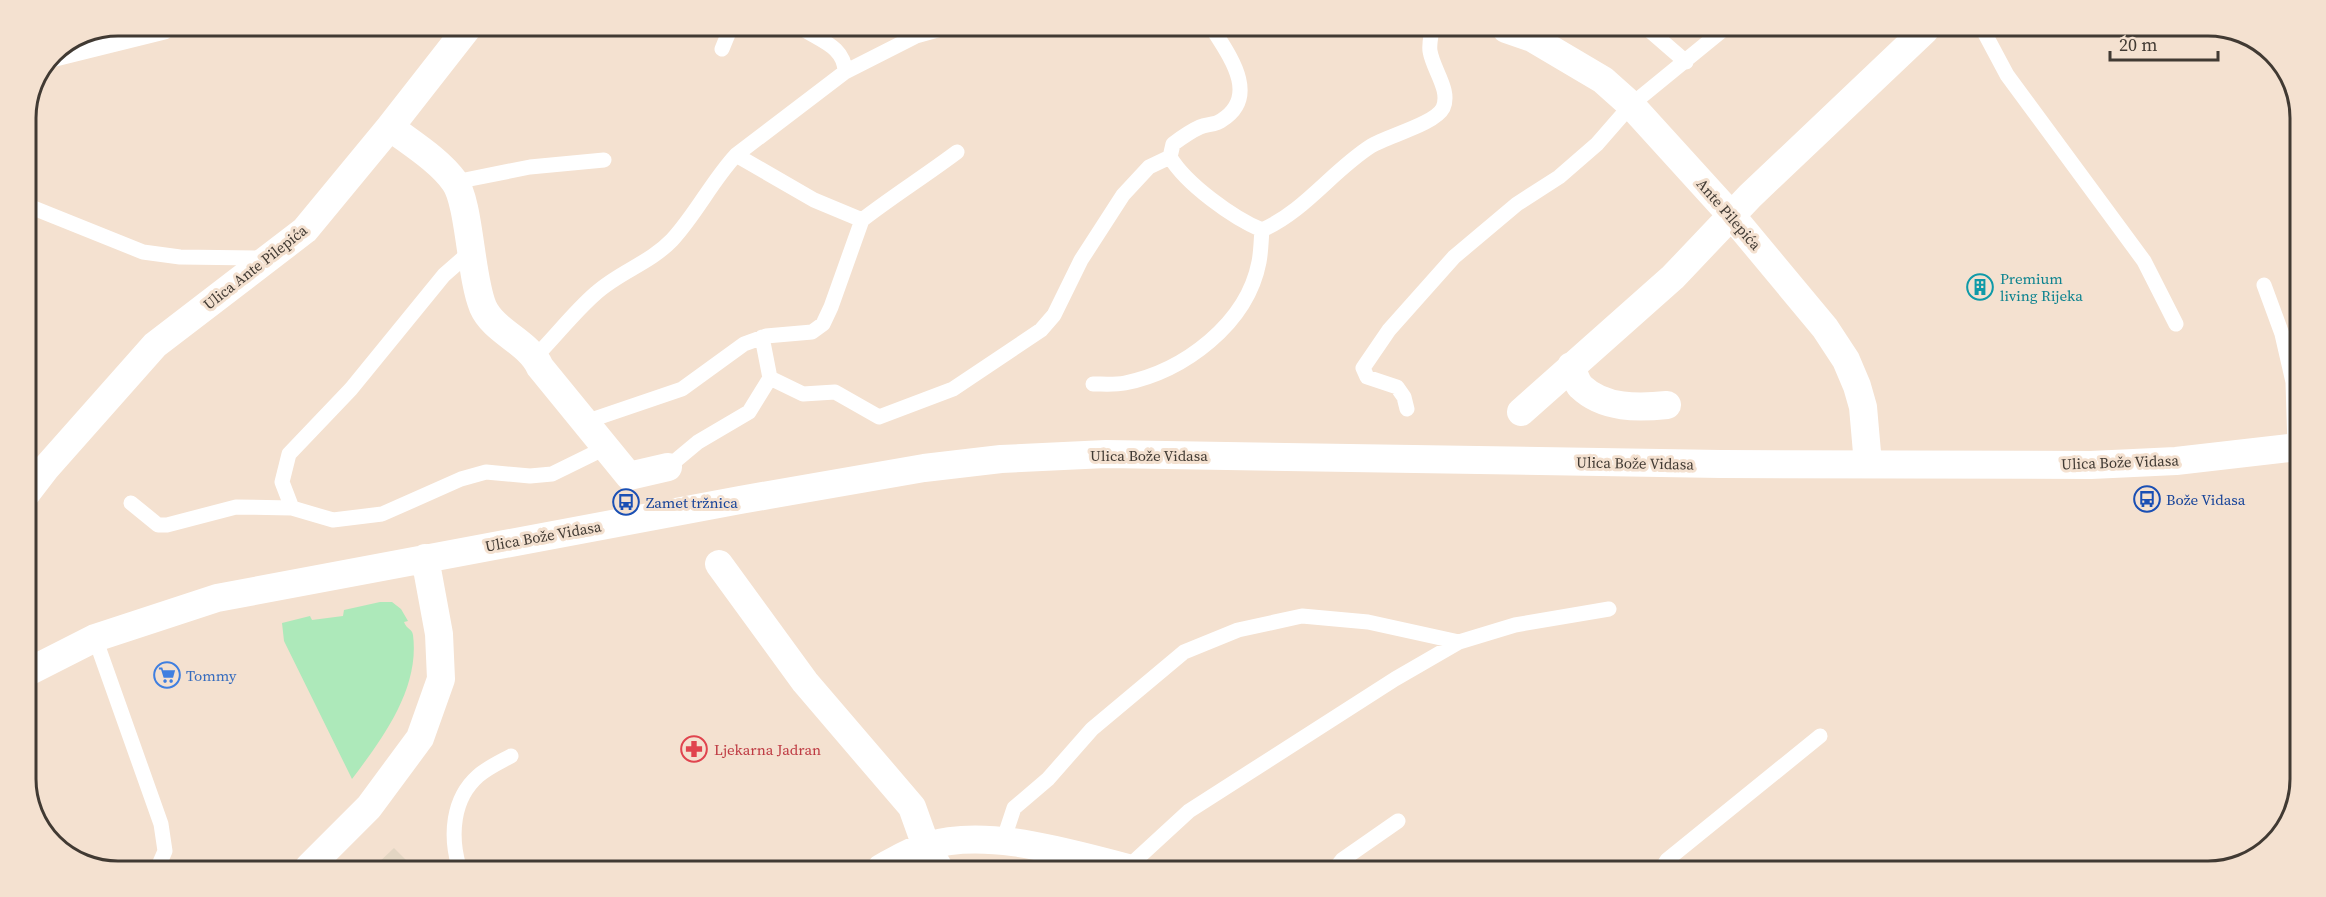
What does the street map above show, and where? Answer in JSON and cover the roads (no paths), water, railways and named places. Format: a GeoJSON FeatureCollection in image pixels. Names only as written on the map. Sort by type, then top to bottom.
{"type":"FeatureCollection","features":[{"type":"Feature","properties":{"kind":"street"},"geometry":{"type":"LineString","coordinates":[[79,47],[122,36]]}},
{"type":"Feature","properties":{"kind":"street","name":"Ulica Ante Pilepića"},"geometry":{"type":"LineString","coordinates":[[36,481],[155,345],[305,230],[390,128],[461,36]]}},
{"type":"Feature","properties":{"kind":"street","name":"Ante Pilepića"},"geometry":{"type":"LineString","coordinates":[[1526,36],[1603,80],[1631,105],[1731,215],[1825,328],[1846,360],[1863,407],[1868,464]]}},
{"type":"Feature","properties":{"kind":"street"},"geometry":{"type":"LineString","coordinates":[[1521,412],[1673,277],[1731,215],[1919,36]]}},
{"type":"Feature","properties":{"kind":"street"},"geometry":{"type":"LineString","coordinates":[[390,128],[455,182],[464,209],[470,253],[484,309],[506,333],[536,357],[540,367],[629,476],[668,467]]}},
{"type":"Feature","properties":{"kind":"street"},"geometry":{"type":"LineString","coordinates":[[1571,366],[1580,386],[1599,399],[1628,407],[1667,405]]}},
{"type":"Feature","properties":{"kind":"street","name":"Ulica Bože Vidasa"},"geometry":{"type":"LineString","coordinates":[[36,669],[95,638],[217,598],[924,468],[1001,459],[1118,454],[1710,464],[2091,465],[2176,460],[2290,448]]}},
{"type":"Feature","properties":{"kind":"street"},"geometry":{"type":"LineString","coordinates":[[315,861],[369,807],[420,738],[441,679],[440,634],[425,558]]}},
{"type":"Feature","properties":{"kind":"street"},"geometry":{"type":"LineString","coordinates":[[719,564],[805,682],[912,807],[933,857]]}},
{"type":"Feature","properties":{"kind":"street"},"geometry":{"type":"LineString","coordinates":[[914,861],[933,857],[962,840],[1003,841],[1097,861]]}},
{"type":"Feature","properties":{"kind":"lane"},"geometry":{"type":"LineString","coordinates":[[722,49],[727,36]]}},
{"type":"Feature","properties":{"kind":"lane"},"geometry":{"type":"LineString","coordinates":[[815,36],[838,50],[845,62],[845,72]]}},
{"type":"Feature","properties":{"kind":"lane"},"geometry":{"type":"LineString","coordinates":[[536,357],[596,293],[656,256],[672,240],[704,201],[722,171],[736,155],[845,72],[916,36]]}},
{"type":"Feature","properties":{"kind":"lane"},"geometry":{"type":"LineString","coordinates":[[1217,36],[1235,68],[1242,86],[1236,109],[1221,122],[1199,127],[1173,144],[1170,157],[1176,167],[1212,198],[1246,223],[1262,230],[1284,220],[1369,147],[1397,132],[1432,119],[1442,110],[1446,97],[1430,51],[1431,36]]}},
{"type":"Feature","properties":{"kind":"lane"},"geometry":{"type":"LineString","coordinates":[[1656,36],[1686,62]]}},
{"type":"Feature","properties":{"kind":"lane"},"geometry":{"type":"LineString","coordinates":[[1407,409],[1404,397],[1397,387],[1366,377],[1363,368],[1389,330],[1454,257],[1597,144],[1631,105],[1716,36]]}},
{"type":"Feature","properties":{"kind":"lane"},"geometry":{"type":"LineString","coordinates":[[1986,36],[2007,75],[2144,261],[2176,324]]}},
{"type":"Feature","properties":{"kind":"lane"},"geometry":{"type":"LineString","coordinates":[[585,422],[682,389],[744,344],[762,338],[812,332],[823,324],[861,220],[889,199],[911,188],[957,152]]}},
{"type":"Feature","properties":{"kind":"lane"},"geometry":{"type":"LineString","coordinates":[[736,155],[814,200],[861,220]]}},
{"type":"Feature","properties":{"kind":"lane"},"geometry":{"type":"LineString","coordinates":[[770,378],[803,394],[835,392],[879,417],[953,389],[1041,330],[1054,315],[1081,260],[1123,195],[1149,167],[1170,157]]}},
{"type":"Feature","properties":{"kind":"lane"},"geometry":{"type":"LineString","coordinates":[[455,182],[530,167],[604,160]]}},
{"type":"Feature","properties":{"kind":"lane"},"geometry":{"type":"LineString","coordinates":[[36,209],[143,252],[180,257],[267,258]]}},
{"type":"Feature","properties":{"kind":"lane"},"geometry":{"type":"LineString","coordinates":[[1093,384],[1122,384],[1172,368],[1222,330],[1237,312],[1250,288],[1259,263],[1262,230]]}},
{"type":"Feature","properties":{"kind":"lane"},"geometry":{"type":"LineString","coordinates":[[292,508],[282,482],[289,454],[351,389],[444,274],[470,253]]}},
{"type":"Feature","properties":{"kind":"lane"},"geometry":{"type":"LineString","coordinates":[[2264,285],[2282,334],[2290,372]]}},
{"type":"Feature","properties":{"kind":"lane"},"geometry":{"type":"LineString","coordinates":[[668,467],[698,442],[749,412],[770,378],[762,338]]}},
{"type":"Feature","properties":{"kind":"lane"},"geometry":{"type":"LineString","coordinates":[[131,503],[158,525],[167,525],[236,507],[292,508],[333,520],[382,514],[461,479],[486,472],[530,476],[552,474],[605,448]]}},
{"type":"Feature","properties":{"kind":"lane"},"geometry":{"type":"LineString","coordinates":[[1137,861],[1189,811],[1395,679],[1459,642],[1515,625],[1609,609]]}},
{"type":"Feature","properties":{"kind":"lane"},"geometry":{"type":"LineString","coordinates":[[1003,841],[1014,808],[1048,779],[1092,729],[1184,651],[1238,630],[1302,616],[1368,622],[1459,642]]}},
{"type":"Feature","properties":{"kind":"lane"},"geometry":{"type":"LineString","coordinates":[[95,638],[161,824],[165,851],[161,861]]}},
{"type":"Feature","properties":{"kind":"lane"},"geometry":{"type":"LineString","coordinates":[[1666,861],[1820,736]]}},
{"type":"Feature","properties":{"kind":"lane"},"geometry":{"type":"LineString","coordinates":[[457,861],[453,845],[461,797],[480,774],[510,756]]}},
{"type":"Feature","properties":{"kind":"lane"},"geometry":{"type":"LineString","coordinates":[[1341,861],[1398,821]]}},
{"type":"Feature","properties":{"kind":"place","name":"Premium living Rijeka"},"geometry":{"type":"Point","coordinates":[1980,287]}},
{"type":"Feature","properties":{"kind":"place","name":"Bože Vidasa"},"geometry":{"type":"Point","coordinates":[2147,499]}},
{"type":"Feature","properties":{"kind":"place","name":"Zamet tržnica"},"geometry":{"type":"Point","coordinates":[626,502]}},
{"type":"Feature","properties":{"kind":"place","name":"Tommy"},"geometry":{"type":"Point","coordinates":[167,675]}},
{"type":"Feature","properties":{"kind":"place","name":"Ljekarna Jadran"},"geometry":{"type":"Point","coordinates":[694,749]}}]}
